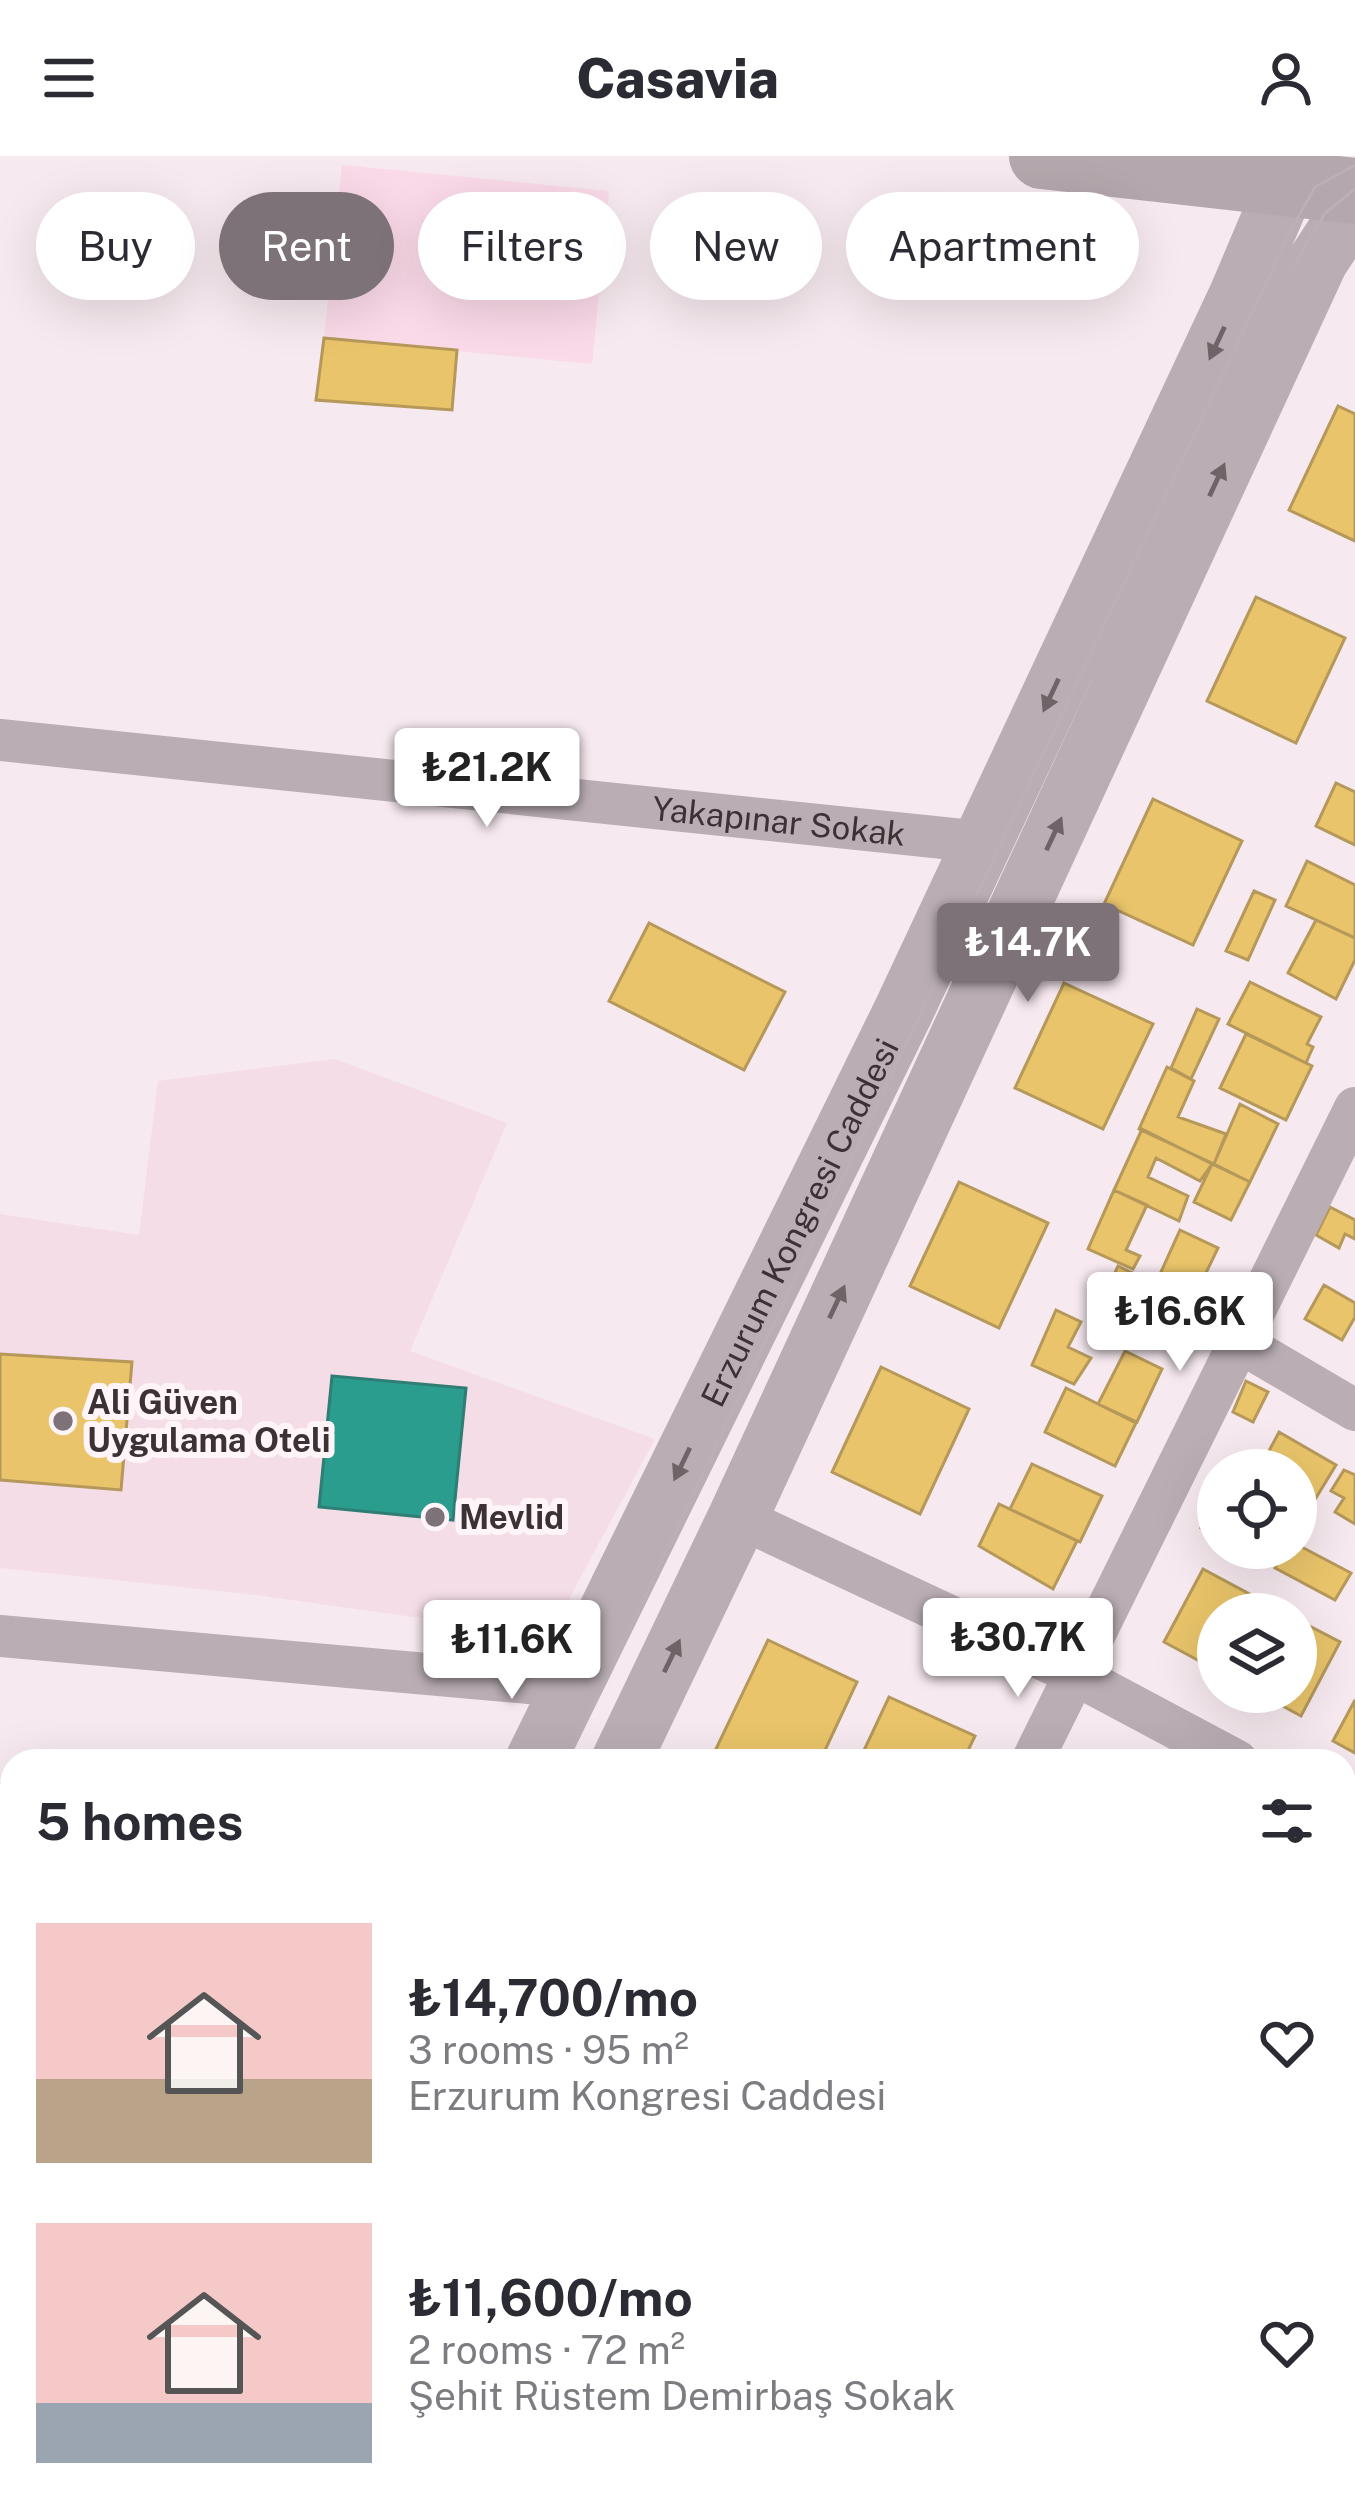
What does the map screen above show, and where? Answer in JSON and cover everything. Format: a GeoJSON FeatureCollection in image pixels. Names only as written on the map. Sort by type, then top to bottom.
{"type":"FeatureCollection","features":[{"type":"Feature","properties":{"kind":"main road"},"geometry":{"type":"LineString","coordinates":[[1042,156],[1287,170],[1355,191]]}},
{"type":"Feature","properties":{"kind":"main road","name":"Erzurum Kongresi Caddesi"},"geometry":{"type":"LineString","coordinates":[[542,1749],[982,842],[1239,295],[1287,170]]}},
{"type":"Feature","properties":{"kind":"main road","name":"Erzurum Kongresi Caddesi"},"geometry":{"type":"LineString","coordinates":[[627,1749],[1318,261],[1355,204]]}},
{"type":"Feature","properties":{"kind":"street","name":"Yakapınar Sokak"},"geometry":{"type":"LineString","coordinates":[[0,740],[982,842]]}},
{"type":"Feature","properties":{"kind":"street"},"geometry":{"type":"LineString","coordinates":[[1038,1749],[1355,1108]]}},
{"type":"Feature","properties":{"kind":"street"},"geometry":{"type":"LineString","coordinates":[[1239,1342],[1355,1410]]}},
{"type":"Feature","properties":{"kind":"street"},"geometry":{"type":"LineString","coordinates":[[738,1517],[1074,1674],[1215,1749]]}},
{"type":"Feature","properties":{"kind":"street"},"geometry":{"type":"LineString","coordinates":[[0,1636],[574,1687]]}},
{"type":"Feature","properties":{"kind":"shaded area"},"geometry":{"type":"Polygon","coordinates":[[[342,165],[609,191],[418,192],[418,300],[598,300],[592,364],[324,338],[328,300],[394,300],[394,192],[339,192],[342,165]]]}},
{"type":"Feature","properties":{"kind":"shaded area"},"geometry":{"type":"Polygon","coordinates":[[[335,1059],[507,1123],[410,1351],[655,1439],[549,1636],[248,1594],[0,1568],[0,1214],[139,1235],[158,1081],[335,1059]]]}},
{"type":"Feature","properties":{"kind":"building: Homes"},"geometry":{"type":"Polygon","coordinates":[[[324,338],[457,350],[452,410],[316,400],[324,338]]]}},
{"type":"Feature","properties":{"kind":"building: Homes"},"geometry":{"type":"Polygon","coordinates":[[[1338,406],[1355,414],[1355,541],[1289,510],[1338,406]]]}},
{"type":"Feature","properties":{"kind":"building: Homes"},"geometry":{"type":"Polygon","coordinates":[[[1256,597],[1345,638],[1296,743],[1207,701],[1256,597]]]}},
{"type":"Feature","properties":{"kind":"building: Homes"},"geometry":{"type":"Polygon","coordinates":[[[1336,783],[1355,792],[1355,845],[1316,826],[1336,783]]]}},
{"type":"Feature","properties":{"kind":"building: Homes"},"geometry":{"type":"Polygon","coordinates":[[[1153,799],[1242,841],[1193,945],[1104,904],[1153,799]]]}},
{"type":"Feature","properties":{"kind":"building: Homes"},"geometry":{"type":"Polygon","coordinates":[[[1307,861],[1355,885],[1355,938],[1286,906],[1307,861]]]}},
{"type":"Feature","properties":{"kind":"building: Homes"},"geometry":{"type":"Polygon","coordinates":[[[1254,891],[1275,900],[1248,960],[1226,951],[1254,891]]]}},
{"type":"Feature","properties":{"kind":"building: Homes"},"geometry":{"type":"Polygon","coordinates":[[[1316,920],[1355,938],[1355,960],[1336,999],[1288,973],[1316,920]]]}},
{"type":"Feature","properties":{"kind":"building: Homes"},"geometry":{"type":"Polygon","coordinates":[[[649,923],[785,992],[744,1070],[609,1001],[649,923]]]}},
{"type":"Feature","properties":{"kind":"building: Homes"},"geometry":{"type":"Polygon","coordinates":[[[1250,982],[1321,1017],[1307,1044],[1313,1047],[1306,1063],[1228,1024],[1250,982]]]}},
{"type":"Feature","properties":{"kind":"building: Homes"},"geometry":{"type":"Polygon","coordinates":[[[1064,983],[1153,1024],[1103,1129],[1015,1088],[1064,983]]]}},
{"type":"Feature","properties":{"kind":"building: Homes"},"geometry":{"type":"Polygon","coordinates":[[[1197,1009],[1219,1019],[1191,1079],[1171,1068],[1197,1009]]]}},
{"type":"Feature","properties":{"kind":"building: Homes"},"geometry":{"type":"Polygon","coordinates":[[[1246,1034],[1312,1066],[1286,1120],[1220,1088],[1246,1034]]]}},
{"type":"Feature","properties":{"kind":"building: Homes"},"geometry":{"type":"Polygon","coordinates":[[[1167,1067],[1194,1081],[1178,1117],[1226,1134],[1214,1164],[1139,1129],[1167,1067]]]}},
{"type":"Feature","properties":{"kind":"building: Homes"},"geometry":{"type":"Polygon","coordinates":[[[1240,1104],[1278,1124],[1250,1182],[1214,1164],[1240,1104]]]}},
{"type":"Feature","properties":{"kind":"building: Homes"},"geometry":{"type":"Polygon","coordinates":[[[1142,1129],[1212,1164],[1200,1181],[1156,1158],[1148,1177],[1188,1196],[1179,1221],[1114,1190],[1142,1129]]]}},
{"type":"Feature","properties":{"kind":"building: Homes"},"geometry":{"type":"Polygon","coordinates":[[[1212,1164],[1250,1182],[1231,1220],[1194,1202],[1212,1164]]]}},
{"type":"Feature","properties":{"kind":"building: Homes"},"geometry":{"type":"Polygon","coordinates":[[[959,1182],[1048,1223],[999,1328],[910,1286],[959,1182]]]}},
{"type":"Feature","properties":{"kind":"building: Homes"},"geometry":{"type":"Polygon","coordinates":[[[1114,1190],[1147,1205],[1126,1250],[1140,1256],[1133,1269],[1088,1249],[1114,1190]]]}},
{"type":"Feature","properties":{"kind":"building: Homes"},"geometry":{"type":"Polygon","coordinates":[[[1330,1207],[1355,1220],[1355,1239],[1345,1234],[1339,1248],[1316,1235],[1330,1207]]]}},
{"type":"Feature","properties":{"kind":"building: Homes"},"geometry":{"type":"Polygon","coordinates":[[[1180,1230],[1218,1248],[1192,1302],[1156,1283],[1180,1230]]]}},
{"type":"Feature","properties":{"kind":"building: Homes"},"geometry":{"type":"Polygon","coordinates":[[[1118,1266],[1188,1300],[1167,1345],[1097,1312],[1118,1266]]]}},
{"type":"Feature","properties":{"kind":"building: Homes"},"geometry":{"type":"Polygon","coordinates":[[[1324,1285],[1355,1303],[1355,1317],[1342,1340],[1305,1319],[1324,1285]]]}},
{"type":"Feature","properties":{"kind":"building: Homes"},"geometry":{"type":"Polygon","coordinates":[[[1056,1310],[1081,1322],[1068,1347],[1091,1358],[1074,1384],[1032,1365],[1056,1310]]]}},
{"type":"Feature","properties":{"kind":"building: Homes"},"geometry":{"type":"Polygon","coordinates":[[[1125,1351],[1162,1369],[1137,1422],[1098,1404],[1125,1351]]]}},
{"type":"Feature","properties":{"kind":"building: Homes","name":"Ali Güven Uygulama Oteli"},"geometry":{"type":"Polygon","coordinates":[[[0,1354],[132,1362],[121,1490],[0,1480],[0,1354]]]}},
{"type":"Feature","properties":{"kind":"building: Homes"},"geometry":{"type":"Polygon","coordinates":[[[881,1367],[969,1409],[920,1514],[832,1472],[881,1367]]]}},
{"type":"Feature","properties":{"kind":"building: Homes"},"geometry":{"type":"Polygon","coordinates":[[[1246,1381],[1268,1392],[1253,1422],[1233,1412],[1246,1381]]]}},
{"type":"Feature","properties":{"kind":"building: Homes"},"geometry":{"type":"Polygon","coordinates":[[[1066,1388],[1136,1423],[1115,1466],[1045,1432],[1066,1388]]]}},
{"type":"Feature","properties":{"kind":"building: Homes"},"geometry":{"type":"Polygon","coordinates":[[[1279,1432],[1308,1449],[1270,1449],[1279,1432]]]}},
{"type":"Feature","properties":{"kind":"building: Homes"},"geometry":{"type":"Polygon","coordinates":[[[1317,1454],[1336,1465],[1317,1496],[1317,1454]]]}},
{"type":"Feature","properties":{"kind":"building: Homes"},"geometry":{"type":"Polygon","coordinates":[[[1032,1464],[1102,1496],[1080,1542],[1010,1509],[1032,1464]]]}},
{"type":"Feature","properties":{"kind":"building: Homes"},"geometry":{"type":"Polygon","coordinates":[[[1344,1470],[1355,1475],[1355,1524],[1335,1512],[1344,1498],[1331,1491],[1344,1470]]]}},
{"type":"Feature","properties":{"kind":"building: Homes"},"geometry":{"type":"Polygon","coordinates":[[[999,1504],[1077,1541],[1053,1589],[979,1546],[999,1504]]]}},
{"type":"Feature","properties":{"kind":"building: Homes"},"geometry":{"type":"Polygon","coordinates":[[[1317,1555],[1351,1573],[1335,1600],[1277,1569],[1317,1569],[1317,1555]]]}},
{"type":"Feature","properties":{"kind":"building: Homes"},"geometry":{"type":"Polygon","coordinates":[[[1203,1569],[1248,1593],[1197,1593],[1197,1660],[1164,1642],[1203,1569]]]}},
{"type":"Feature","properties":{"kind":"building: Homes"},"geometry":{"type":"Polygon","coordinates":[[[1317,1630],[1340,1642],[1317,1686],[1317,1630]]]}},
{"type":"Feature","properties":{"kind":"building: Homes"},"geometry":{"type":"Polygon","coordinates":[[[768,1640],[857,1682],[826,1749],[716,1749],[768,1640]]]}},
{"type":"Feature","properties":{"kind":"building: Homes"},"geometry":{"type":"Polygon","coordinates":[[[889,1697],[975,1736],[969,1749],[865,1749],[889,1697]]]}},
{"type":"Feature","properties":{"kind":"building: Homes"},"geometry":{"type":"Polygon","coordinates":[[[1355,1700],[1355,1749],[1333,1741],[1355,1700]]]}},
{"type":"Feature","properties":{"kind":"building: Schools"},"geometry":{"type":"Polygon","coordinates":[[[332,1376],[466,1388],[453,1520],[319,1507],[332,1376]]]}},
{"type":"Feature","properties":{"kind":"tram line"},"geometry":{"type":"LineString","coordinates":[[573,1749],[1292,228],[1315,187],[1355,165]]}},
{"type":"Feature","properties":{"kind":"tram line"},"geometry":{"type":"LineString","coordinates":[[1292,269],[1325,213],[1355,189]]}},
{"type":"Feature","properties":{"kind":"place","name":"Ali Güven Uygulama Oteli"},"geometry":{"type":"Point","coordinates":[63,1421]}},
{"type":"Feature","properties":{"kind":"place","name":"Mevlid"},"geometry":{"type":"Point","coordinates":[435,1517]}}]}
